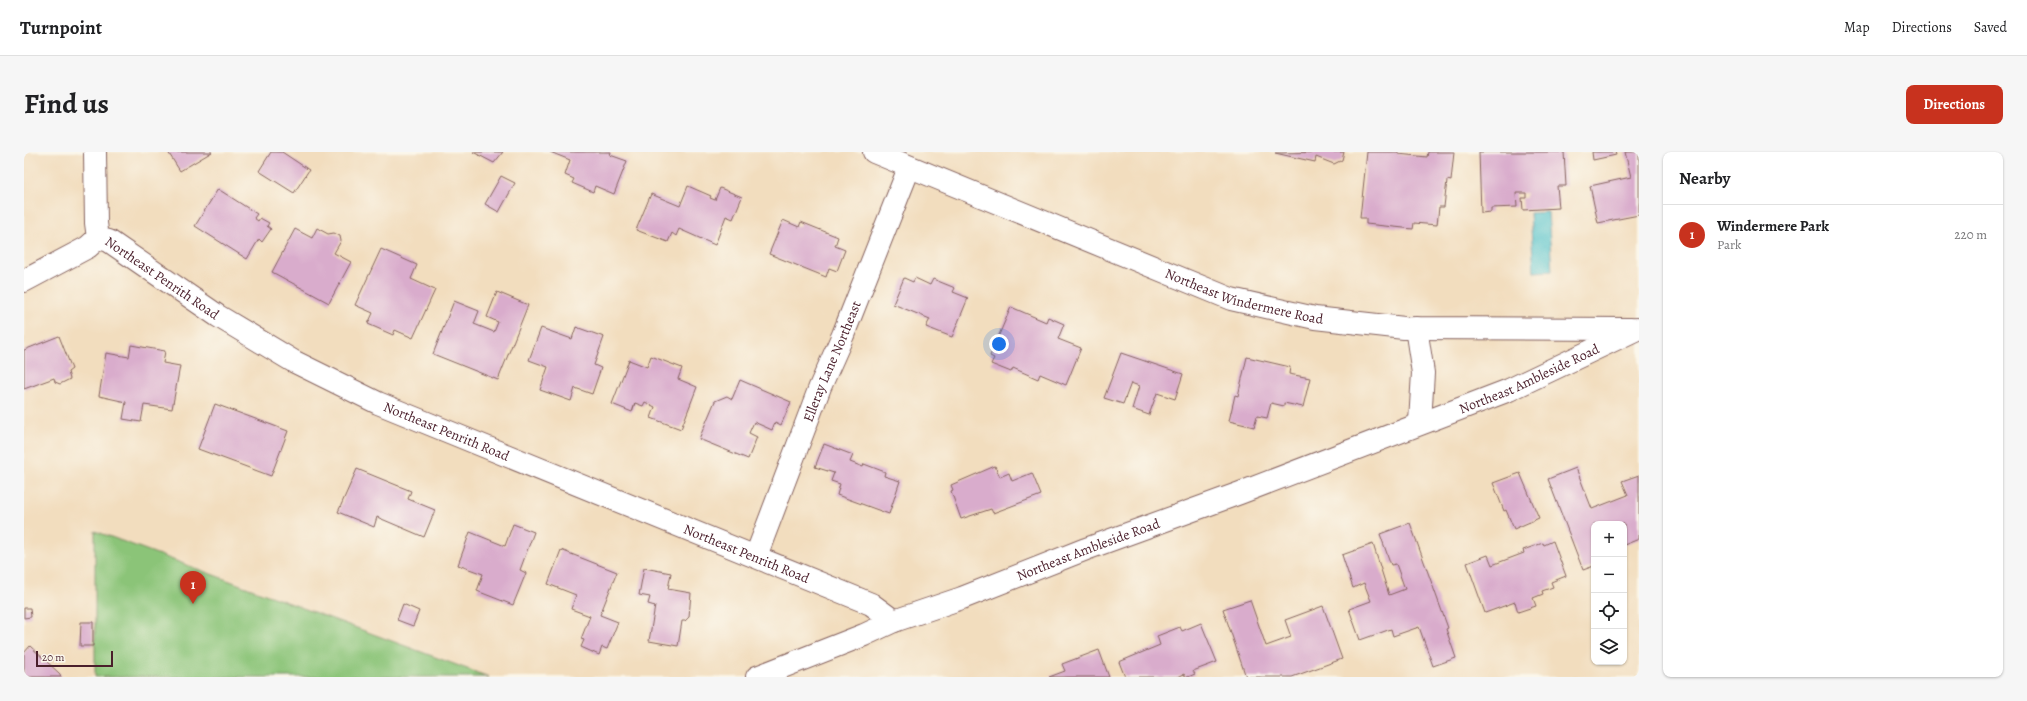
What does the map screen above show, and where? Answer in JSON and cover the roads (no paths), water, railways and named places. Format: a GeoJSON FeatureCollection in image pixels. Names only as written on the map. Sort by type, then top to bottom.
{"type":"FeatureCollection","features":[{"type":"Feature","properties":{"kind":"street"},"geometry":{"type":"LineString","coordinates":[[95,152],[96,223],[98,238]]}},
{"type":"Feature","properties":{"kind":"street","name":"Northeast Windermere Road"},"geometry":{"type":"LineString","coordinates":[[874,152],[909,168],[1231,299],[1315,318],[1416,328],[1638,329]]}},
{"type":"Feature","properties":{"kind":"street","name":"Elleray Lane Northeast"},"geometry":{"type":"LineString","coordinates":[[756,556],[820,386],[843,335],[909,168]]}},
{"type":"Feature","properties":{"kind":"street","name":"Northeast Penrith Road"},"geometry":{"type":"LineString","coordinates":[[24,281],[88,247],[98,238],[109,241],[218,316],[293,361],[378,403],[871,604],[894,620]]}},
{"type":"Feature","properties":{"kind":"street"},"geometry":{"type":"LineString","coordinates":[[1416,328],[1423,373],[1420,422]]}},
{"type":"Feature","properties":{"kind":"street","name":"Northeast Ambleside Road"},"geometry":{"type":"LineString","coordinates":[[757,677],[840,645],[894,620],[962,598],[1086,549],[1240,493],[1420,422],[1509,390],[1638,329]]}},
{"type":"Feature","properties":{"kind":"water"},"geometry":{"type":"Polygon","coordinates":[[[1548,212],[1552,271],[1534,272],[1530,213],[1548,212]]]}},
{"type":"Feature","properties":{"kind":"place","name":"Windermere Park"},"geometry":{"type":"Point","coordinates":[193,604]}}]}
